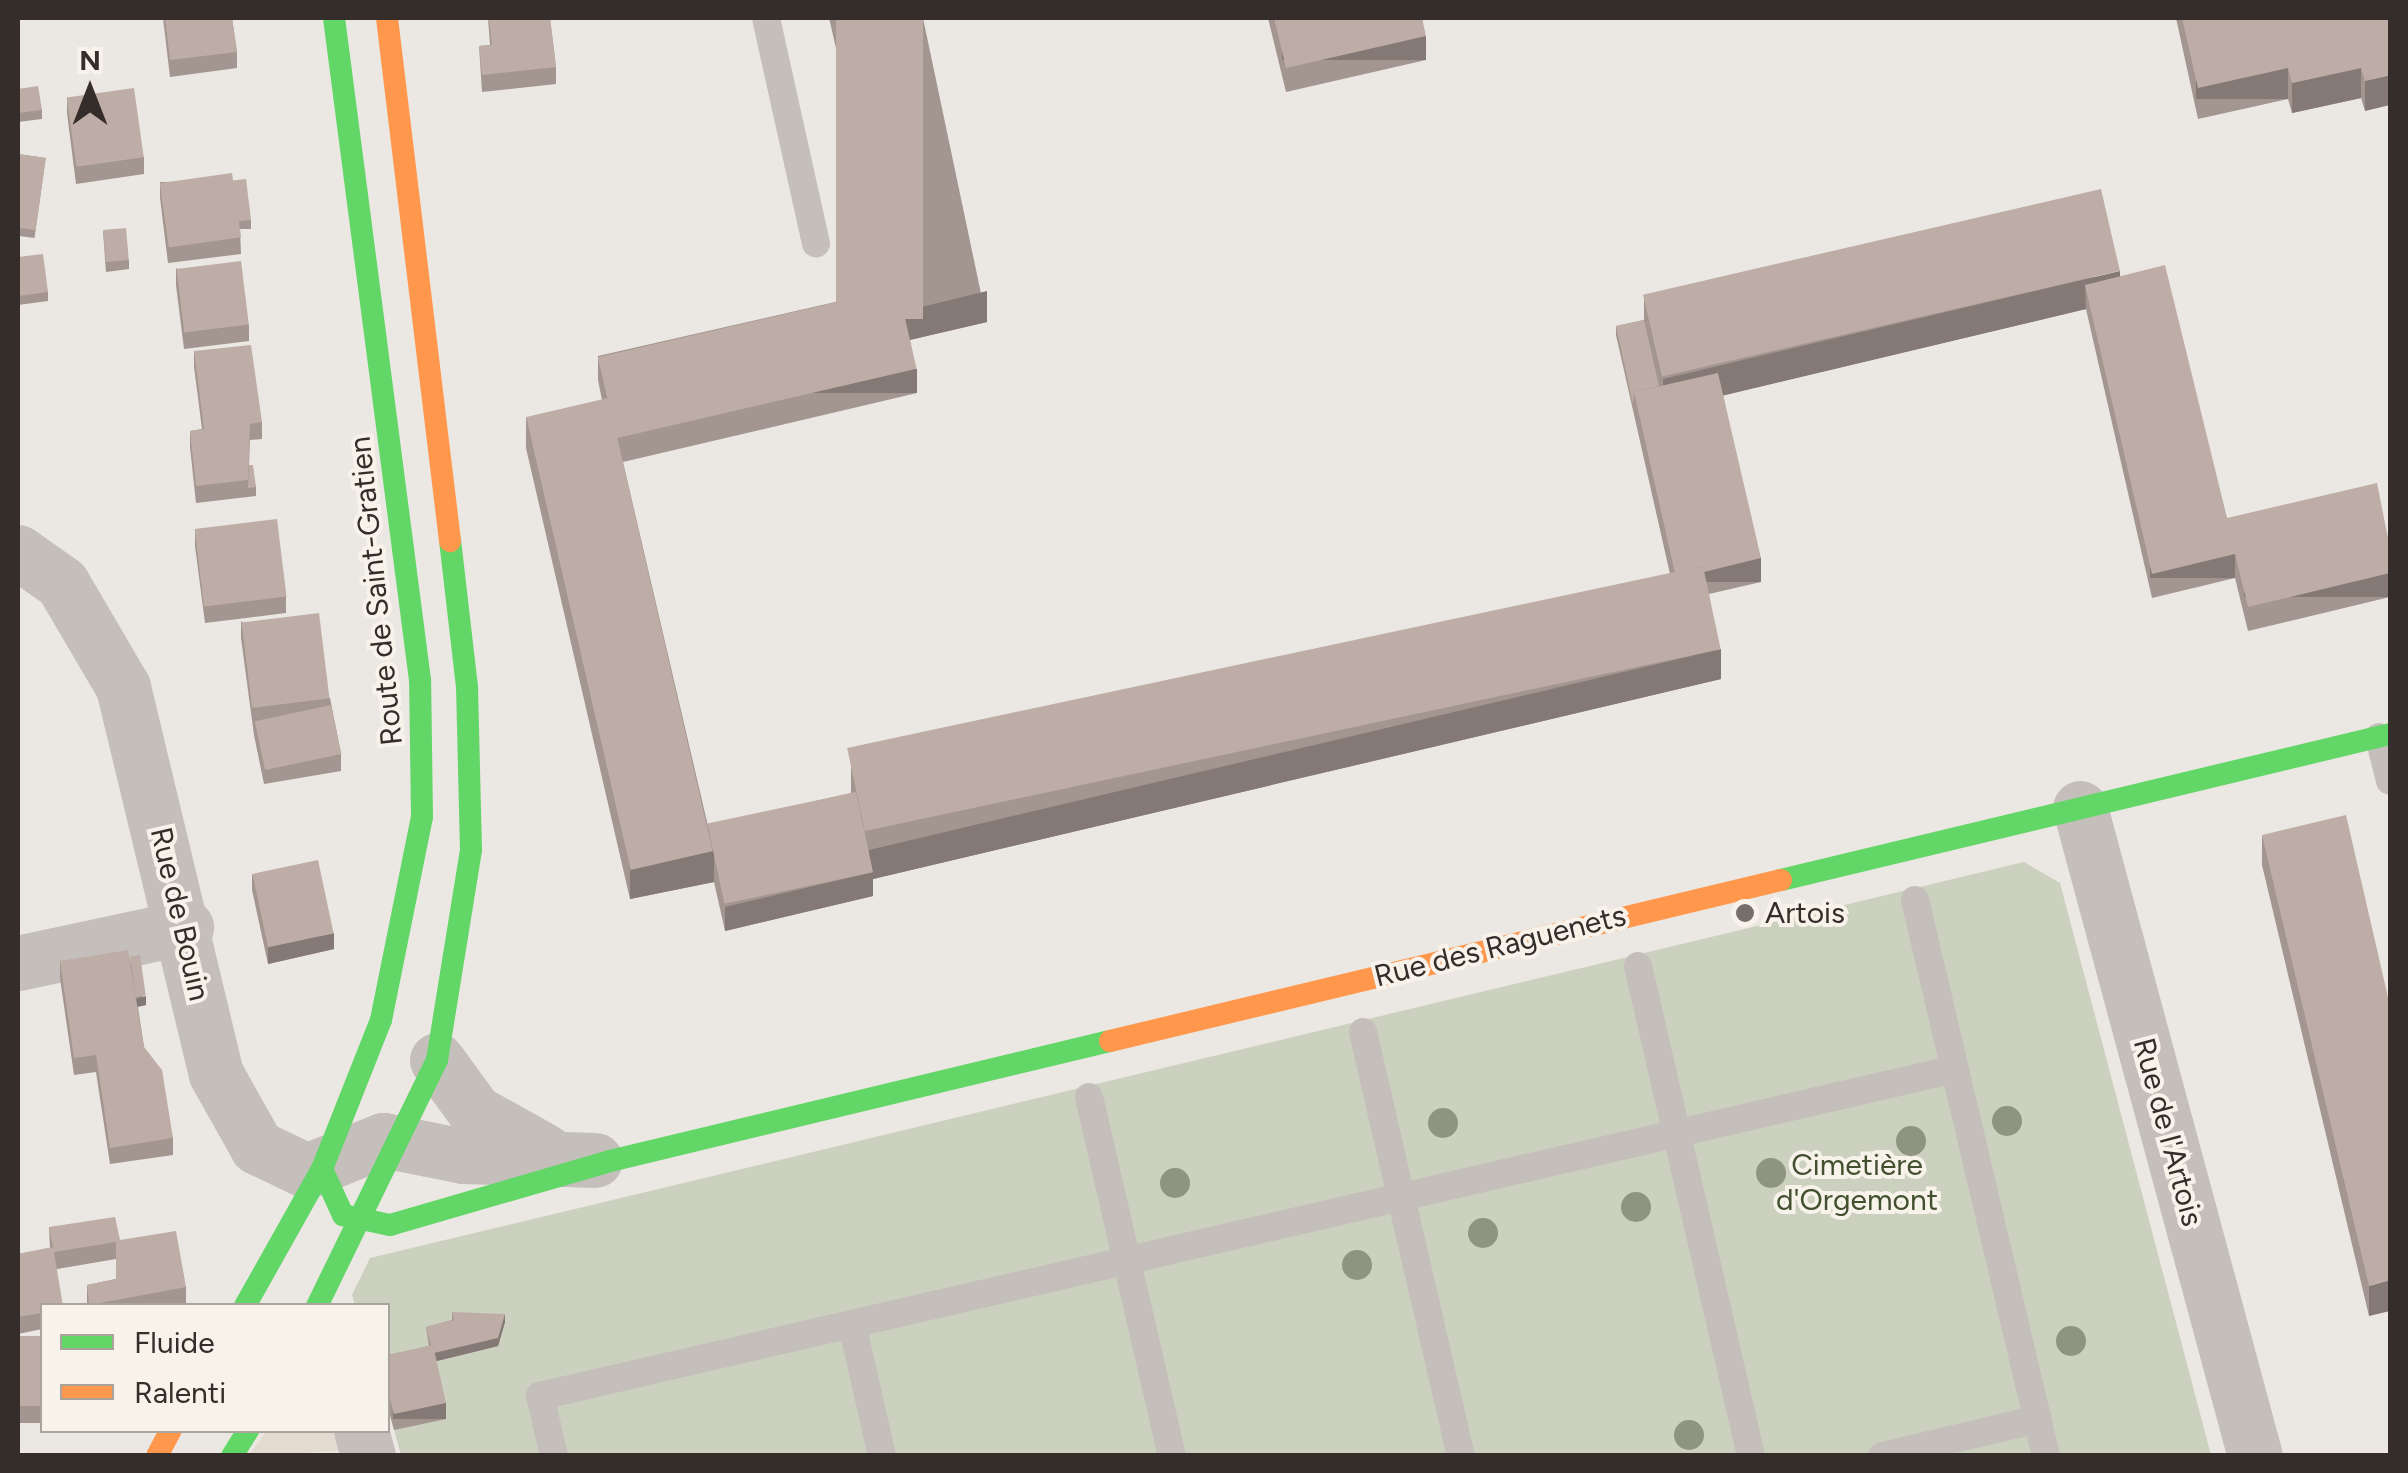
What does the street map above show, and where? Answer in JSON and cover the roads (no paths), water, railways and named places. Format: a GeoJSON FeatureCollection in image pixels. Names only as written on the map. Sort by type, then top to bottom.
{"type":"FeatureCollection","features":[{"type":"Feature","properties":{"kind":"main road","name":"Route de Saint-Gratien"},"geometry":{"type":"LineString","coordinates":[[247,1303],[314,1184],[394,974],[425,766],[334,18]]}},
{"type":"Feature","properties":{"kind":"main road"},"geometry":{"type":"LineString","coordinates":[[320,1303],[404,1142],[437,1060],[471,850],[467,686],[387,18]]}},
{"type":"Feature","properties":{"kind":"main road","name":"Rue des Raguenets"},"geometry":{"type":"LineString","coordinates":[[361,1225],[436,1214],[593,1160],[2385,736]]}},
{"type":"Feature","properties":{"kind":"main road"},"geometry":{"type":"LineString","coordinates":[[314,1184],[361,1225]]}},
{"type":"Feature","properties":{"kind":"main road"},"geometry":{"type":"LineString","coordinates":[[157,1456],[169,1433]]}},
{"type":"Feature","properties":{"kind":"main road"},"geometry":{"type":"LineString","coordinates":[[232,1456],[246,1433]]}},
{"type":"Feature","properties":{"kind":"street","name":"Rue de Bouin"},"geometry":{"type":"LineString","coordinates":[[18,552],[62,582],[122,686],[186,927],[216,1074],[236,1118],[278,1164],[314,1184]]}},
{"type":"Feature","properties":{"kind":"street","name":"Rue de l'Artois"},"geometry":{"type":"LineString","coordinates":[[2080,808],[2255,1456]]}},
{"type":"Feature","properties":{"kind":"street"},"geometry":{"type":"LineString","coordinates":[[18,963],[186,927]]}},
{"type":"Feature","properties":{"kind":"street"},"geometry":{"type":"LineString","coordinates":[[437,1060],[503,1136],[593,1160]]}},
{"type":"Feature","properties":{"kind":"street"},"geometry":{"type":"LineString","coordinates":[[320,1303],[314,1184],[368,1145],[404,1142]]}},
{"type":"Feature","properties":{"kind":"street","name":"Rue des Raguenets"},"geometry":{"type":"LineString","coordinates":[[404,1142],[463,1156],[593,1160]]}},
{"type":"Feature","properties":{"kind":"lane"},"geometry":{"type":"LineString","coordinates":[[766,18],[816,244]]}},
{"type":"Feature","properties":{"kind":"lane"},"geometry":{"type":"LineString","coordinates":[[2385,736],[2390,781]]}},
{"type":"Feature","properties":{"kind":"lane"},"geometry":{"type":"LineString","coordinates":[[1915,900],[2046,1456]]}},
{"type":"Feature","properties":{"kind":"lane"},"geometry":{"type":"LineString","coordinates":[[1638,966],[1751,1456]]}},
{"type":"Feature","properties":{"kind":"lane"},"geometry":{"type":"LineString","coordinates":[[1363,1032],[1461,1456]]}},
{"type":"Feature","properties":{"kind":"lane"},"geometry":{"type":"LineString","coordinates":[[554,1456],[540,1396],[1955,1069]]}},
{"type":"Feature","properties":{"kind":"lane"},"geometry":{"type":"LineString","coordinates":[[1089,1097],[1172,1456]]}},
{"type":"Feature","properties":{"kind":"lane"},"geometry":{"type":"LineString","coordinates":[[852,1324],[882,1456]]}},
{"type":"Feature","properties":{"kind":"lane"},"geometry":{"type":"LineString","coordinates":[[1882,1456],[2038,1419]]}},
{"type":"Feature","properties":{"kind":"place","name":"Artois"},"geometry":{"type":"Point","coordinates":[1745,913]}},
{"type":"Feature","properties":{"kind":"park label","name":"Cimetière d'Orgemont"},"geometry":{"type":"Point","coordinates":[1857,1182]}}]}
